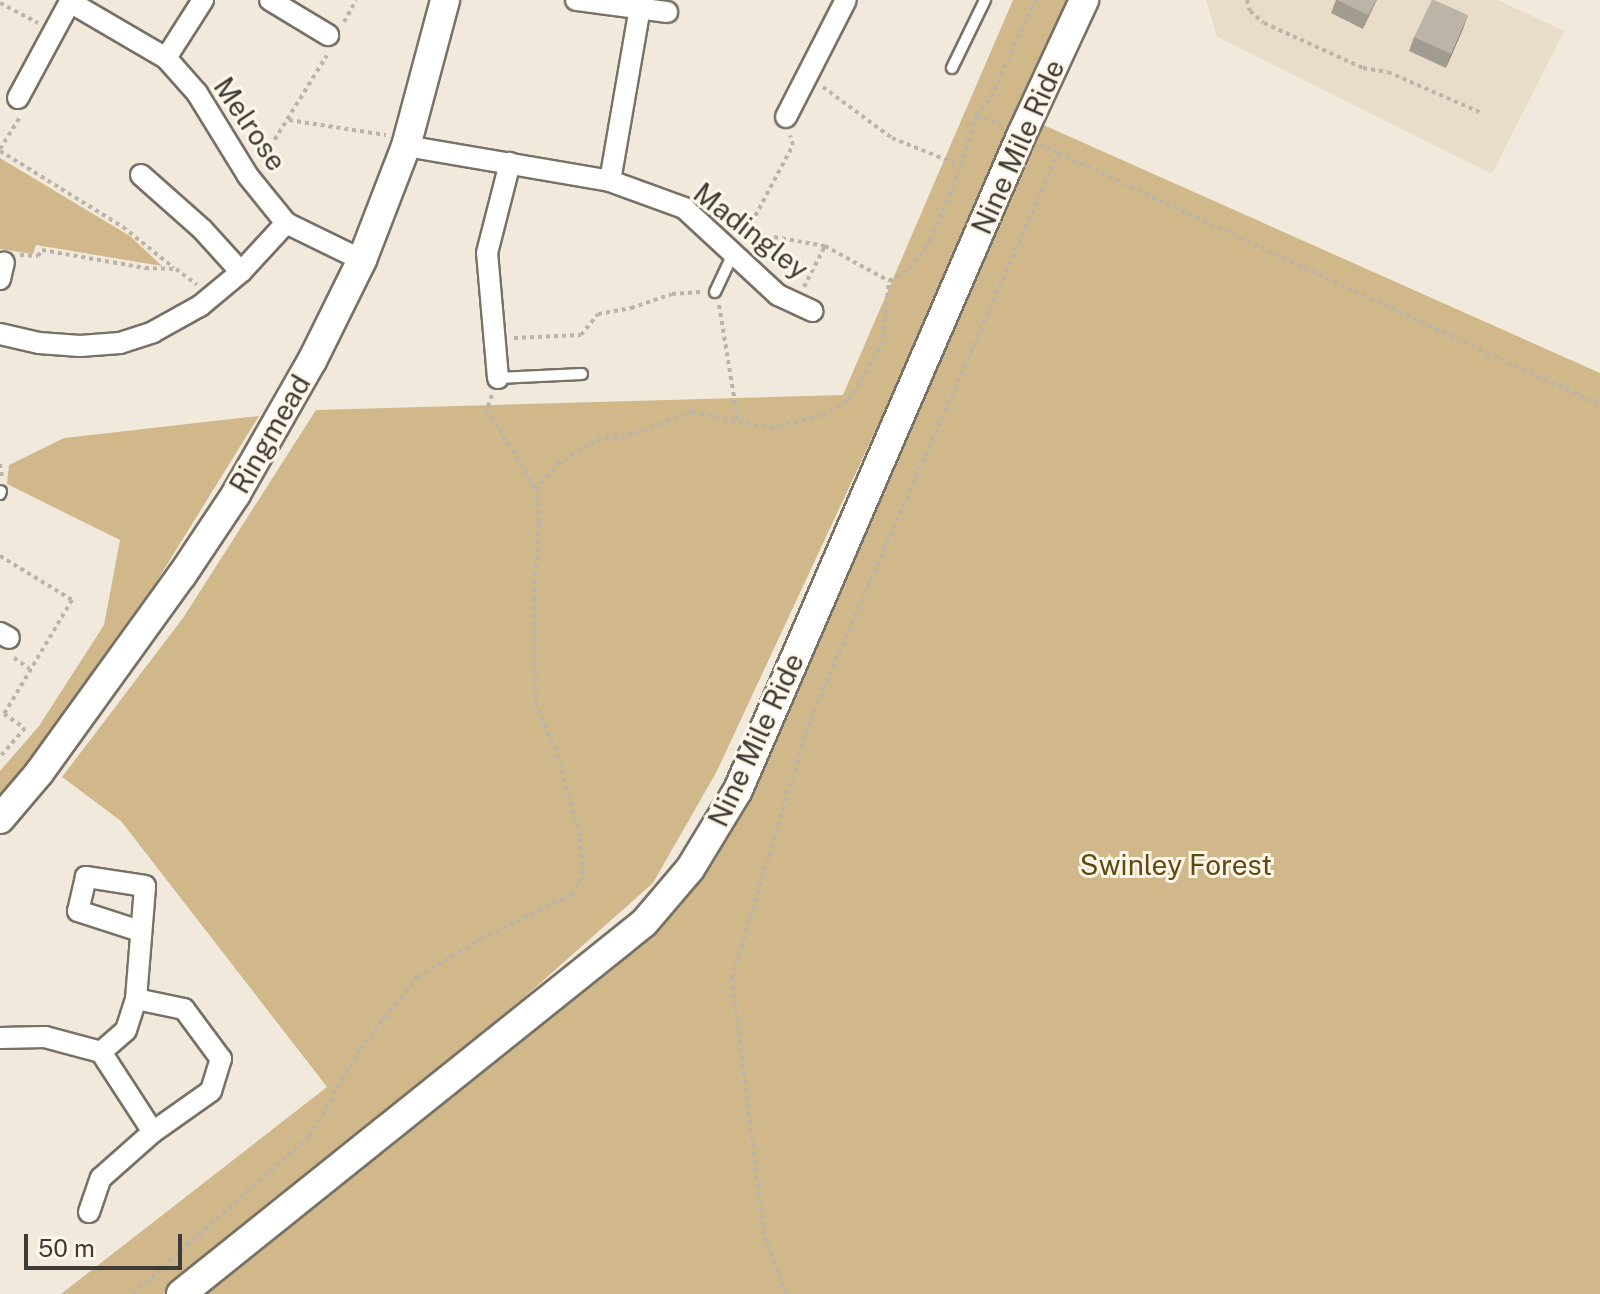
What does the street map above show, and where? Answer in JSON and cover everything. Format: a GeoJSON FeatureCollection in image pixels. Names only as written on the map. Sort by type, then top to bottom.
{"type":"FeatureCollection","features":[{"type":"Feature","properties":{"kind":"main road","name":"Ringmead"},"geometry":{"type":"LineString","coordinates":[[0,819],[39,773],[236,494],[312,361],[362,260],[407,142],[445,0]]}},
{"type":"Feature","properties":{"kind":"main road","name":"Nine Mile Ride"},"geometry":{"type":"LineString","coordinates":[[181,1294],[644,923],[690,869],[738,790],[1015,150],[1084,0]]}},
{"type":"Feature","properties":{"kind":"street"},"geometry":{"type":"LineString","coordinates":[[166,58],[203,0]]}},
{"type":"Feature","properties":{"kind":"street"},"geometry":{"type":"LineString","coordinates":[[270,0],[333,38]]}},
{"type":"Feature","properties":{"kind":"street"},"geometry":{"type":"LineString","coordinates":[[576,0],[667,12]]}},
{"type":"Feature","properties":{"kind":"street"},"geometry":{"type":"LineString","coordinates":[[786,117],[846,0]]}},
{"type":"Feature","properties":{"kind":"street","name":"Melrose"},"geometry":{"type":"LineString","coordinates":[[18,98],[71,1],[166,58],[197,93],[250,178],[286,223],[362,260]]}},
{"type":"Feature","properties":{"kind":"street"},"geometry":{"type":"LineString","coordinates":[[610,181],[640,7]]}},
{"type":"Feature","properties":{"kind":"street","name":"Madingley"},"geometry":{"type":"LineString","coordinates":[[407,142],[610,181],[684,208],[734,251],[778,295],[804,307]]}},
{"type":"Feature","properties":{"kind":"street"},"geometry":{"type":"LineString","coordinates":[[498,378],[487,253],[510,163]]}},
{"type":"Feature","properties":{"kind":"street"},"geometry":{"type":"LineString","coordinates":[[141,175],[241,272]]}},
{"type":"Feature","properties":{"kind":"street"},"geometry":{"type":"LineString","coordinates":[[0,334],[39,343],[80,346],[120,343],[153,332],[200,306],[241,272],[286,223]]}},
{"type":"Feature","properties":{"kind":"street"},"geometry":{"type":"LineString","coordinates":[[101,1052],[126,1030],[136,999],[140,931]]}},
{"type":"Feature","properties":{"kind":"street"},"geometry":{"type":"LineString","coordinates":[[89,1212],[101,1178],[153,1132],[211,1091],[221,1059],[184,1009],[136,999]]}},
{"type":"Feature","properties":{"kind":"street"},"geometry":{"type":"LineString","coordinates":[[0,1038],[45,1037],[101,1052],[153,1132]]}},
{"type":"Feature","properties":{"kind":"lane"},"geometry":{"type":"LineString","coordinates":[[952,68],[985,0]]}},
{"type":"Feature","properties":{"kind":"lane"},"geometry":{"type":"LineString","coordinates":[[715,292],[734,251]]}},
{"type":"Feature","properties":{"kind":"lane"},"geometry":{"type":"LineString","coordinates":[[498,378],[582,374]]}},
{"type":"Feature","properties":{"kind":"path"},"geometry":{"type":"LineString","coordinates":[[6,6],[10,0]]}},
{"type":"Feature","properties":{"kind":"path"},"geometry":{"type":"LineString","coordinates":[[250,178],[289,120],[356,0]]}},
{"type":"Feature","properties":{"kind":"path"},"geometry":{"type":"LineString","coordinates":[[889,281],[910,269],[930,240],[976,116],[991,97],[1035,0]]}},
{"type":"Feature","properties":{"kind":"path"},"geometry":{"type":"LineString","coordinates":[[1247,0],[1250,11],[1264,23],[1363,68],[1388,72],[1482,113]]}},
{"type":"Feature","properties":{"kind":"path"},"geometry":{"type":"LineString","coordinates":[[0,3],[54,32]]}},
{"type":"Feature","properties":{"kind":"path"},"geometry":{"type":"LineString","coordinates":[[807,78],[854,108],[892,138],[959,165]]}},
{"type":"Feature","properties":{"kind":"path"},"geometry":{"type":"LineString","coordinates":[[18,98],[23,112],[0,150],[123,227],[197,285],[226,255]]}},
{"type":"Feature","properties":{"kind":"path"},"geometry":{"type":"LineString","coordinates":[[734,251],[749,230],[793,145],[786,117]]}},
{"type":"Feature","properties":{"kind":"path"},"geometry":{"type":"LineString","coordinates":[[289,120],[407,142]]}},
{"type":"Feature","properties":{"kind":"path"},"geometry":{"type":"LineString","coordinates":[[786,1294],[764,1235],[732,978],[810,719],[1058,153],[1600,405]]}},
{"type":"Feature","properties":{"kind":"path"},"geometry":{"type":"LineString","coordinates":[[774,237],[825,246],[889,281]]}},
{"type":"Feature","properties":{"kind":"path"},"geometry":{"type":"LineString","coordinates":[[804,307],[825,246]]}},
{"type":"Feature","properties":{"kind":"path"},"geometry":{"type":"LineString","coordinates":[[6,265],[38,256],[42,250],[176,269]]}},
{"type":"Feature","properties":{"kind":"path"},"geometry":{"type":"LineString","coordinates":[[536,490],[557,464],[597,440],[636,433],[692,412],[771,428],[823,415],[849,400],[882,345],[889,281]]}},
{"type":"Feature","properties":{"kind":"path"},"geometry":{"type":"LineString","coordinates":[[495,338],[581,335],[598,314],[631,308],[672,294],[715,292],[722,314],[738,421]]}},
{"type":"Feature","properties":{"kind":"path"},"geometry":{"type":"LineString","coordinates":[[133,1294],[310,1136],[360,1049],[417,977],[481,939],[571,895],[583,874],[580,836],[556,750],[536,705],[534,600],[539,523],[536,490],[487,409],[498,378]]}},
{"type":"Feature","properties":{"kind":"path"},"geometry":{"type":"LineString","coordinates":[[0,556],[72,600],[4,714],[25,728],[0,757]]}},
{"type":"Feature","properties":{"kind":"shaded area"},"geometry":{"type":"Polygon","coordinates":[[[1206,0],[1498,0],[1564,31],[1492,174],[1217,37],[1206,0]]]}},
{"type":"Feature","properties":{"kind":"green space"},"geometry":{"type":"Polygon","coordinates":[[[1013,0],[1076,0],[717,771],[653,883],[358,1145],[164,1294],[61,1294],[327,1087],[121,821],[62,777],[183,618],[316,410],[843,395],[1013,0]]]}},
{"type":"Feature","properties":{"kind":"green space","name":"Swinley Forest"},"geometry":{"type":"Polygon","coordinates":[[[1039,123],[1600,373],[1600,1294],[205,1294],[524,1038],[678,907],[729,830],[1039,123]]]}},
{"type":"Feature","properties":{"kind":"green space"},"geometry":{"type":"Polygon","coordinates":[[[0,158],[130,236],[162,266],[36,245],[33,254],[0,249],[0,158]]]}},
{"type":"Feature","properties":{"kind":"green space"},"geometry":{"type":"Polygon","coordinates":[[[259,416],[155,584],[0,800],[0,771],[39,726],[104,625],[120,540],[7,484],[9,465],[64,438],[259,416]]]}},
{"type":"Feature","properties":{"kind":"building"},"geometry":{"type":"Polygon","coordinates":[[[1337,0],[1376,0],[1368,15],[1337,0]]]}},
{"type":"Feature","properties":{"kind":"building"},"geometry":{"type":"Polygon","coordinates":[[[1432,0],[1468,15],[1451,54],[1414,37],[1432,0]]]}}]}
